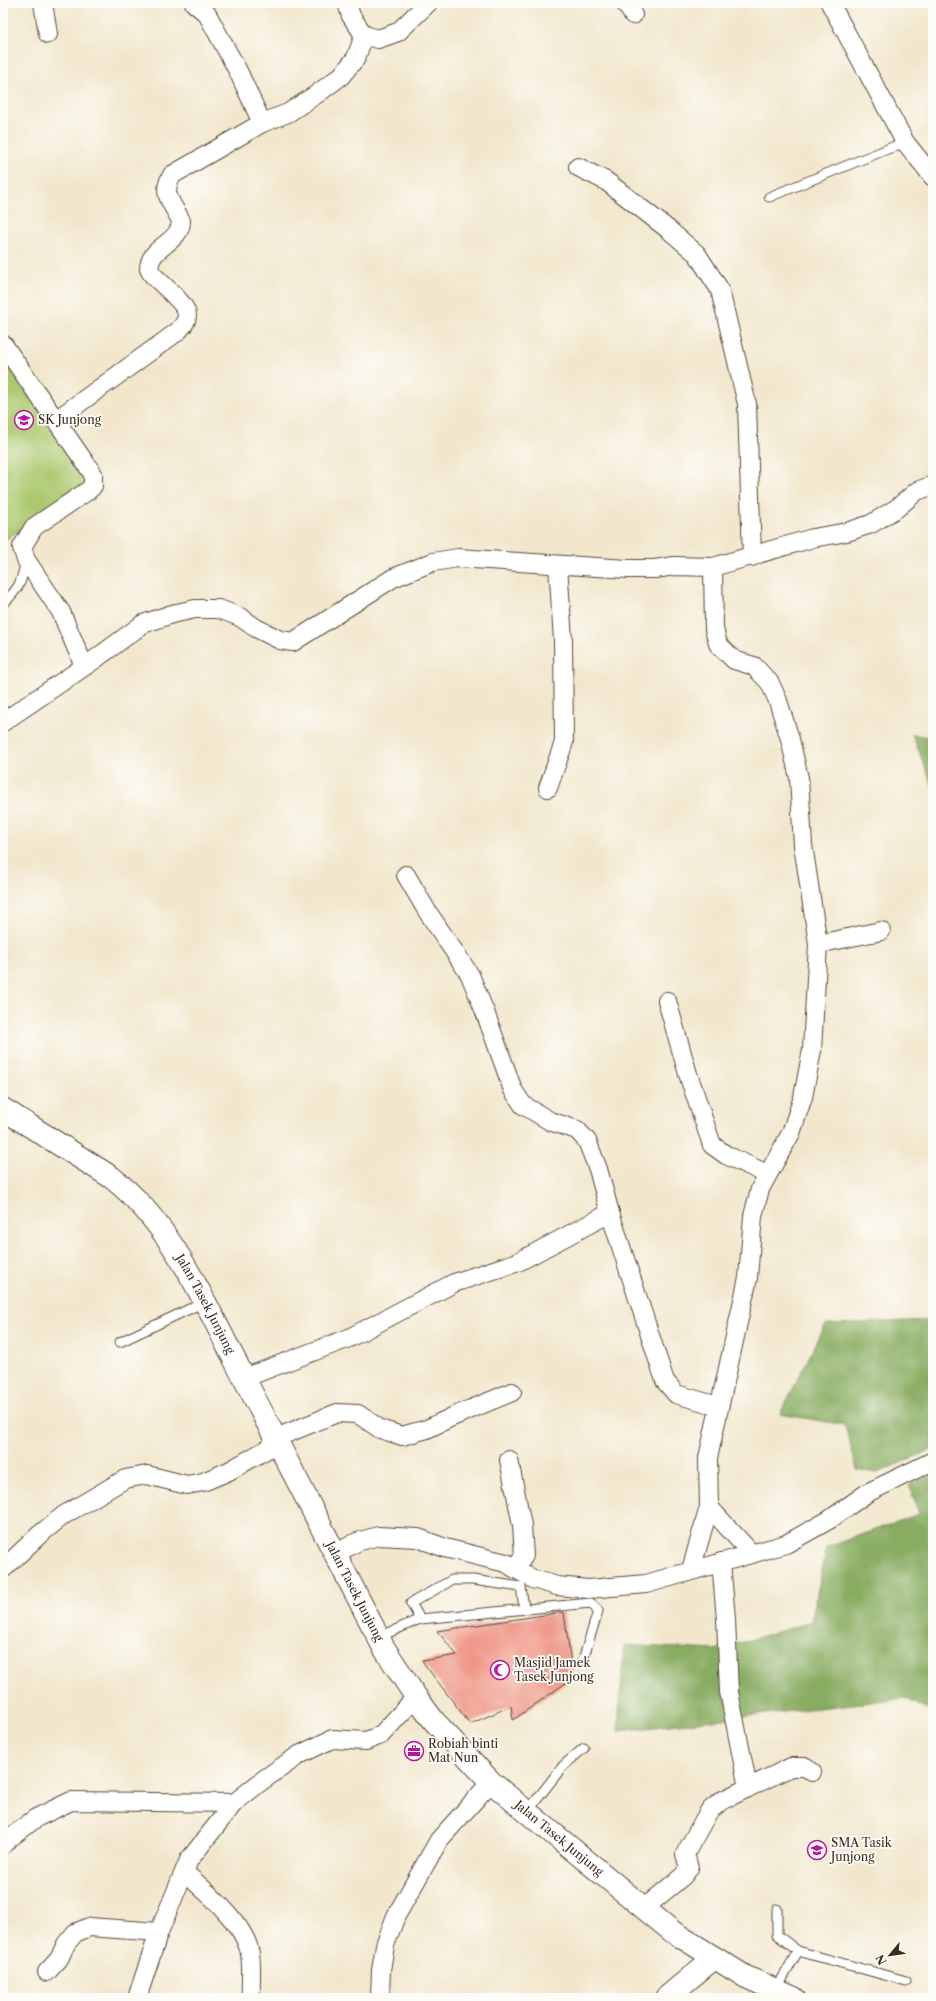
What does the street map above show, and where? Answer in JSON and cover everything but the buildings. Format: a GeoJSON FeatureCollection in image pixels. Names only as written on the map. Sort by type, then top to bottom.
{"type":"FeatureCollection","features":[{"type":"Feature","properties":{"kind":"main road","name":"Jalan Tasek Junjung"},"geometry":{"type":"LineString","coordinates":[[3,1109],[111,1177],[126,1189],[161,1228],[204,1302],[379,1637],[416,1697],[444,1733],[491,1782],[643,1909],[673,1932],[746,1977],[785,1994]]}},
{"type":"Feature","properties":{"kind":"main road"},"geometry":{"type":"LineString","coordinates":[[666,1998],[714,1958]]}},
{"type":"Feature","properties":{"kind":"street"},"geometry":{"type":"LineString","coordinates":[[43,3],[48,34]]}},
{"type":"Feature","properties":{"kind":"street"},"geometry":{"type":"LineString","coordinates":[[194,3],[207,14],[238,71],[262,123]]}},
{"type":"Feature","properties":{"kind":"street"},"geometry":{"type":"LineString","coordinates":[[347,3],[351,16],[364,35],[378,38],[398,32],[428,3]]}},
{"type":"Feature","properties":{"kind":"street"},"geometry":{"type":"LineString","coordinates":[[830,3],[905,142],[933,177]]}},
{"type":"Feature","properties":{"kind":"street"},"geometry":{"type":"LineString","coordinates":[[56,420],[183,326],[187,314],[184,306],[152,274],[149,269],[153,255],[177,233],[180,226],[178,216],[168,198],[166,191],[168,182],[172,175],[262,123],[288,113],[341,76],[356,58],[364,35]]}},
{"type":"Feature","properties":{"kind":"street"},"geometry":{"type":"LineString","coordinates":[[578,167],[606,181],[669,230],[697,254],[720,290],[747,404],[752,557]]}},
{"type":"Feature","properties":{"kind":"street"},"geometry":{"type":"LineString","coordinates":[[3,344],[93,474],[93,486],[34,527],[22,547],[26,560],[61,612],[84,666]]}},
{"type":"Feature","properties":{"kind":"street"},"geometry":{"type":"LineString","coordinates":[[3,722],[143,624],[172,614],[195,609],[219,609],[240,617],[256,628],[280,640],[293,642],[393,578],[433,562],[458,558],[628,569],[655,569],[674,566],[714,566],[752,557],[813,538],[847,532],[871,524],[897,508],[917,491],[933,485]]}},
{"type":"Feature","properties":{"kind":"street"},"geometry":{"type":"LineString","coordinates":[[548,788],[564,742],[562,640],[558,565]]}},
{"type":"Feature","properties":{"kind":"street"},"geometry":{"type":"LineString","coordinates":[[691,1570],[709,1507],[708,1458],[718,1406],[748,1278],[753,1216],[760,1189],[791,1133],[803,1097],[812,1050],[818,944],[803,845],[799,778],[790,739],[778,701],[770,683],[754,666],[734,660],[718,644],[714,629],[714,566]]}},
{"type":"Feature","properties":{"kind":"street"},"geometry":{"type":"LineString","coordinates":[[406,874],[427,911],[470,975],[513,1090],[523,1105],[550,1121],[577,1130],[587,1141],[598,1169],[610,1213],[665,1381],[676,1394],[718,1406]]}},
{"type":"Feature","properties":{"kind":"street"},"geometry":{"type":"LineString","coordinates":[[818,944],[881,931]]}},
{"type":"Feature","properties":{"kind":"street"},"geometry":{"type":"LineString","coordinates":[[667,1001],[688,1074],[712,1145],[726,1155],[767,1174]]}},
{"type":"Feature","properties":{"kind":"street"},"geometry":{"type":"LineString","coordinates":[[244,1378],[349,1338],[454,1283],[518,1262],[610,1213]]}},
{"type":"Feature","properties":{"kind":"street"},"geometry":{"type":"LineString","coordinates":[[3,1569],[39,1535],[64,1515],[125,1479],[147,1475],[186,1485],[203,1482],[229,1471],[277,1441],[337,1414],[358,1414],[380,1429],[402,1436],[427,1429],[452,1416],[512,1392]]}},
{"type":"Feature","properties":{"kind":"street"},"geometry":{"type":"LineString","coordinates":[[508,1460],[522,1525],[524,1556],[514,1568]]}},
{"type":"Feature","properties":{"kind":"street"},"geometry":{"type":"LineString","coordinates":[[335,1554],[358,1542],[378,1536],[418,1538],[446,1548],[506,1563],[533,1579],[557,1586],[588,1589],[646,1584],[786,1544],[829,1520],[868,1493],[933,1461]]}},
{"type":"Feature","properties":{"kind":"street"},"geometry":{"type":"LineString","coordinates":[[709,1507],[752,1554]]}},
{"type":"Feature","properties":{"kind":"street"},"geometry":{"type":"LineString","coordinates":[[721,1562],[726,1619],[729,1692],[748,1788]]}},
{"type":"Feature","properties":{"kind":"street"},"geometry":{"type":"LineString","coordinates":[[137,1998],[159,1932],[190,1860],[234,1804],[263,1780],[299,1755],[332,1739],[366,1741],[381,1735],[416,1697]]}},
{"type":"Feature","properties":{"kind":"street"},"geometry":{"type":"LineString","coordinates":[[643,1909],[683,1876],[689,1868],[685,1854],[709,1811],[723,1800],[791,1768],[806,1767],[812,1772]]}},
{"type":"Feature","properties":{"kind":"street"},"geometry":{"type":"LineString","coordinates":[[380,1998],[381,1970],[385,1945],[396,1916],[439,1840],[491,1782]]}},
{"type":"Feature","properties":{"kind":"street"},"geometry":{"type":"LineString","coordinates":[[3,1845],[36,1818],[71,1801],[234,1804]]}},
{"type":"Feature","properties":{"kind":"street"},"geometry":{"type":"LineString","coordinates":[[184,1872],[220,1904],[242,1933],[249,1949],[251,1998]]}},
{"type":"Feature","properties":{"kind":"street"},"geometry":{"type":"LineString","coordinates":[[46,1972],[59,1959],[66,1944],[75,1933],[89,1927],[159,1932]]}},
{"type":"Feature","properties":{"kind":"lane"},"geometry":{"type":"LineString","coordinates":[[769,197],[905,142]]}},
{"type":"Feature","properties":{"kind":"lane"},"geometry":{"type":"LineString","coordinates":[[3,604],[22,581],[26,560]]}},
{"type":"Feature","properties":{"kind":"lane"},"geometry":{"type":"LineString","coordinates":[[120,1342],[204,1302]]}},
{"type":"Feature","properties":{"kind":"lane"},"geometry":{"type":"LineString","coordinates":[[420,1620],[411,1603],[452,1580],[473,1580],[521,1587],[524,1608]]}},
{"type":"Feature","properties":{"kind":"lane"},"geometry":{"type":"LineString","coordinates":[[379,1637],[420,1620],[524,1608],[591,1603],[598,1611],[583,1660]]}},
{"type":"Feature","properties":{"kind":"lane"},"geometry":{"type":"LineString","coordinates":[[527,1812],[562,1766],[584,1748]]}},
{"type":"Feature","properties":{"kind":"lane"},"geometry":{"type":"LineString","coordinates":[[777,1909],[777,1935],[798,1951],[906,1981]]}},
{"type":"Feature","properties":{"kind":"lane"},"geometry":{"type":"LineString","coordinates":[[785,1994],[798,1951]]}},
{"type":"Feature","properties":{"kind":"green space","name":"SK Junjong"},"geometry":{"type":"Polygon","coordinates":[[[3,359],[88,482],[3,541],[3,359]]]}},
{"type":"Feature","properties":{"kind":"green space"},"geometry":{"type":"Polygon","coordinates":[[[912,734],[933,738],[933,787],[912,734]]]}},
{"type":"Feature","properties":{"kind":"green space"},"geometry":{"type":"Polygon","coordinates":[[[933,1320],[933,1449],[877,1473],[857,1470],[845,1425],[780,1414],[826,1324],[933,1320]]]}},
{"type":"Feature","properties":{"kind":"green space"},"geometry":{"type":"Polygon","coordinates":[[[933,1475],[933,1713],[905,1698],[618,1731],[624,1645],[715,1650],[811,1622],[827,1547],[919,1514],[909,1485],[933,1475]]]}},
{"type":"Feature","properties":{"kind":"place","name":"SK Junjong"},"geometry":{"type":"Point","coordinates":[24,420]}},
{"type":"Feature","properties":{"kind":"place","name":"Masjid Jamek Tasek Junjong"},"geometry":{"type":"Point","coordinates":[500,1670]}},
{"type":"Feature","properties":{"kind":"place","name":"Robiah binti Mat Nun"},"geometry":{"type":"Point","coordinates":[414,1751]}},
{"type":"Feature","properties":{"kind":"place","name":"SMA Tasik Junjong"},"geometry":{"type":"Point","coordinates":[817,1850]}}]}
